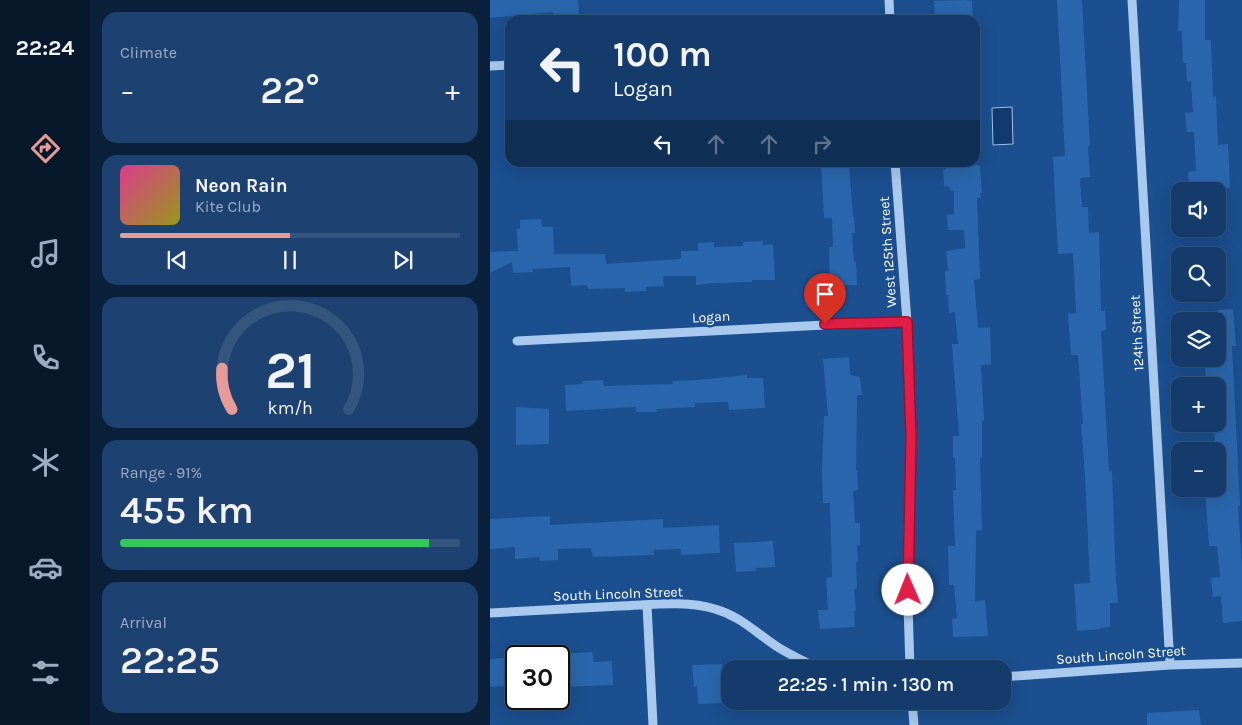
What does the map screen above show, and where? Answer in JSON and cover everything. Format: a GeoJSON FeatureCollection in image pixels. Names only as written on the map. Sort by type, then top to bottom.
{"type":"FeatureCollection","features":[{"type":"Feature","properties":{"kind":"street"},"geometry":{"type":"LineString","coordinates":[[889,0],[890,15]]}},
{"type":"Feature","properties":{"kind":"street","name":"124th Street"},"geometry":{"type":"LineString","coordinates":[[1132,0],[1170,665]]}},
{"type":"Feature","properties":{"kind":"street"},"geometry":{"type":"LineString","coordinates":[[490,66],[505,65]]}},
{"type":"Feature","properties":{"kind":"street","name":"West 125th Street"},"geometry":{"type":"LineString","coordinates":[[895,167],[907,322],[911,437],[907,570],[910,660]]}},
{"type":"Feature","properties":{"kind":"street","name":"Logan"},"geometry":{"type":"LineString","coordinates":[[517,341],[825,324],[907,322]]}},
{"type":"Feature","properties":{"kind":"street"},"geometry":{"type":"LineString","coordinates":[[646,605],[653,725]]}},
{"type":"Feature","properties":{"kind":"street","name":"South Lincoln Street"},"geometry":{"type":"LineString","coordinates":[[490,613],[646,605],[696,605],[715,609],[738,619],[755,629],[776,646],[800,660]]}},
{"type":"Feature","properties":{"kind":"street","name":"South Lincoln Street"},"geometry":{"type":"LineString","coordinates":[[1011,675],[1170,665],[1242,663]]}},
{"type":"Feature","properties":{"kind":"street"},"geometry":{"type":"LineString","coordinates":[[913,710],[914,725]]}},
{"type":"Feature","properties":{"kind":"water"},"geometry":{"type":"Polygon","coordinates":[[[1012,107],[1013,144],[993,145],[992,108],[1012,107]]]}},
{"type":"Feature","properties":{"kind":"building"},"geometry":{"type":"Polygon","coordinates":[[[490,0],[578,0],[579,14],[554,14],[552,12],[505,15],[505,17],[490,18],[490,0]]]}},
{"type":"Feature","properties":{"kind":"building"},"geometry":{"type":"Polygon","coordinates":[[[1057,0],[1082,0],[1090,177],[1080,178],[1082,207],[1088,207],[1089,233],[1099,232],[1101,311],[1105,311],[1106,330],[1101,331],[1109,472],[1112,471],[1118,603],[1110,603],[1110,627],[1077,631],[1074,584],[1090,583],[1078,355],[1071,355],[1068,314],[1076,313],[1073,253],[1058,254],[1053,157],[1065,156],[1057,0]]]}},
{"type":"Feature","properties":{"kind":"building"},"geometry":{"type":"Polygon","coordinates":[[[1179,0],[1205,0],[1205,40],[1211,40],[1213,97],[1216,96],[1218,145],[1228,144],[1230,188],[1226,188],[1226,182],[1189,182],[1188,172],[1196,171],[1194,132],[1187,132],[1185,113],[1193,112],[1191,81],[1187,82],[1186,63],[1183,63],[1182,31],[1178,31],[1179,0]]]}},
{"type":"Feature","properties":{"kind":"building"},"geometry":{"type":"Polygon","coordinates":[[[934,1],[972,1],[973,15],[935,15],[934,1]]]}},
{"type":"Feature","properties":{"kind":"building"},"geometry":{"type":"Polygon","coordinates":[[[980,165],[982,193],[980,193],[981,198],[977,198],[980,279],[974,280],[978,328],[990,327],[991,364],[981,365],[984,420],[982,421],[982,458],[980,458],[982,530],[976,531],[975,601],[985,600],[988,636],[953,637],[952,619],[957,618],[954,585],[949,585],[948,546],[955,546],[953,490],[956,490],[953,436],[959,436],[952,344],[958,344],[955,312],[949,313],[945,271],[948,271],[946,251],[965,248],[964,230],[948,230],[947,215],[954,214],[954,191],[950,190],[950,187],[944,186],[943,169],[946,169],[946,167],[980,167],[980,165]]]}},
{"type":"Feature","properties":{"kind":"building"},"geometry":{"type":"Polygon","coordinates":[[[821,167],[849,167],[855,233],[852,233],[857,285],[830,286],[829,247],[833,247],[832,218],[824,218],[821,167]]]}},
{"type":"Feature","properties":{"kind":"building"},"geometry":{"type":"Polygon","coordinates":[[[541,219],[542,227],[553,227],[554,254],[605,254],[606,264],[681,259],[681,251],[698,251],[698,243],[714,242],[714,247],[743,246],[743,242],[763,241],[763,245],[773,244],[775,280],[696,285],[696,276],[663,276],[664,286],[646,287],[646,291],[625,292],[625,288],[589,289],[586,285],[571,286],[570,267],[532,269],[533,272],[513,273],[512,262],[490,273],[490,252],[518,251],[517,229],[520,229],[520,220],[541,219]]]}},
{"type":"Feature","properties":{"kind":"building"},"geometry":{"type":"Polygon","coordinates":[[[1233,309],[1236,346],[1232,346],[1242,568],[1242,621],[1223,623],[1221,596],[1213,597],[1211,578],[1220,577],[1217,546],[1209,546],[1206,497],[1226,497],[1226,442],[1215,442],[1214,432],[1226,432],[1226,377],[1206,377],[1205,367],[1226,367],[1226,312],[1218,312],[1218,310],[1233,309]]]}},
{"type":"Feature","properties":{"kind":"building"},"geometry":{"type":"Polygon","coordinates":[[[849,357],[850,375],[860,377],[862,395],[857,395],[856,470],[858,490],[853,491],[855,523],[860,523],[860,545],[857,545],[858,562],[856,562],[857,588],[854,589],[855,627],[820,629],[818,610],[828,610],[826,578],[832,577],[830,503],[823,503],[824,416],[828,416],[823,359],[849,357]]]}},
{"type":"Feature","properties":{"kind":"building"},"geometry":{"type":"Polygon","coordinates":[[[747,375],[747,378],[763,378],[765,408],[729,410],[728,402],[695,403],[695,407],[656,409],[657,412],[636,412],[636,407],[566,411],[565,385],[583,384],[582,381],[603,380],[604,386],[673,384],[673,381],[747,375]]]}},
{"type":"Feature","properties":{"kind":"building"},"geometry":{"type":"Polygon","coordinates":[[[516,407],[549,409],[549,444],[516,445],[516,407]]]}},
{"type":"Feature","properties":{"kind":"building"},"geometry":{"type":"Polygon","coordinates":[[[550,516],[550,525],[663,519],[663,528],[719,525],[720,553],[681,555],[681,549],[654,550],[654,555],[593,557],[591,548],[558,549],[558,560],[540,561],[539,557],[515,559],[515,547],[490,549],[490,519],[550,516]]]}},
{"type":"Feature","properties":{"kind":"building"},"geometry":{"type":"Polygon","coordinates":[[[773,541],[775,567],[756,568],[756,571],[736,572],[734,543],[773,541]]]}},
{"type":"Feature","properties":{"kind":"building"},"geometry":{"type":"Polygon","coordinates":[[[592,652],[594,662],[612,661],[613,685],[570,687],[570,653],[592,652]]]}},
{"type":"Feature","properties":{"kind":"building"},"geometry":{"type":"Polygon","coordinates":[[[504,658],[505,686],[490,687],[490,659],[504,658]]]}},
{"type":"Feature","properties":{"kind":"building"},"geometry":{"type":"Polygon","coordinates":[[[721,664],[721,703],[698,704],[697,686],[694,687],[692,665],[721,664]]]}},
{"type":"Feature","properties":{"kind":"building"},"geometry":{"type":"Polygon","coordinates":[[[1199,710],[1201,725],[1147,725],[1147,713],[1199,710]]]}},
{"type":"Feature","properties":{"kind":"route"},"geometry":{"type":"LineString","coordinates":[[825,324],[907,322],[911,437],[908,590]]}}]}
